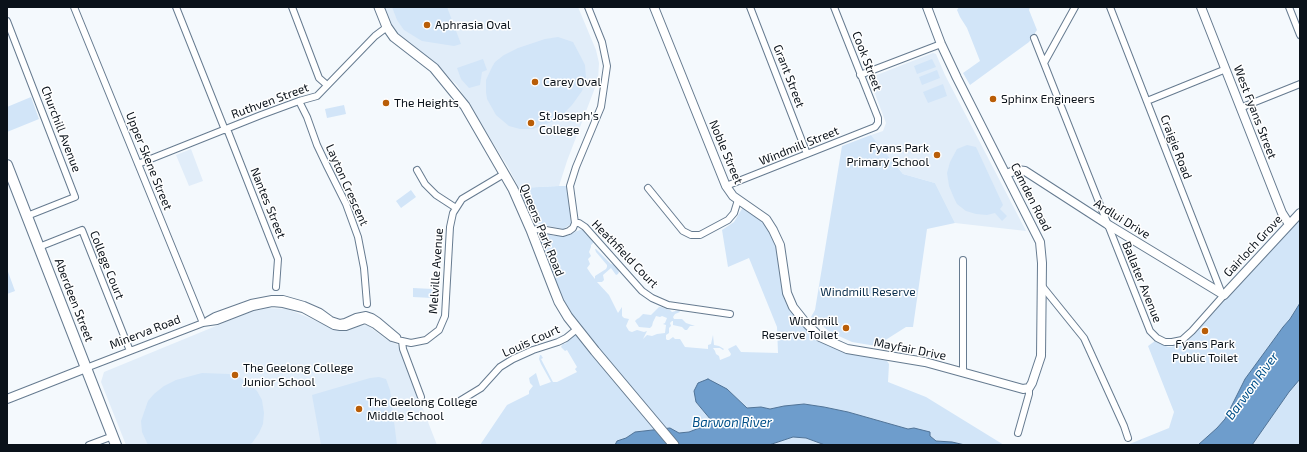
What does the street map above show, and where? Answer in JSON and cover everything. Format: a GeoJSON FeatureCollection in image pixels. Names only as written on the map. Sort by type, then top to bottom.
{"type":"FeatureCollection","features":[{"type":"Feature","properties":{"kind":"main road","name":"Queens Park Road"},"geometry":{"type":"LineString","coordinates":[[379,7],[387,27],[394,37],[434,68],[465,106],[513,189],[531,230],[559,302],[577,330],[674,445]]}},
{"type":"Feature","properties":{"kind":"main road","name":"Aberdeen Street"},"geometry":{"type":"LineString","coordinates":[[7,165],[114,440]]}},
{"type":"Feature","properties":{"kind":"street","name":"Upper Skene Street"},"geometry":{"type":"LineString","coordinates":[[74,7],[203,323]]}},
{"type":"Feature","properties":{"kind":"street","name":"Nantes Street"},"geometry":{"type":"LineString","coordinates":[[176,7],[278,259],[276,287]]}},
{"type":"Feature","properties":{"kind":"street"},"geometry":{"type":"LineString","coordinates":[[292,7],[319,78],[327,85]]}},
{"type":"Feature","properties":{"kind":"street"},"geometry":{"type":"LineString","coordinates":[[531,230],[540,229],[563,233],[569,232],[574,228],[575,223],[570,186],[576,167],[601,107],[606,66],[602,42],[588,7]]}},
{"type":"Feature","properties":{"kind":"street","name":"Noble Street"},"geometry":{"type":"LineString","coordinates":[[654,7],[726,186],[738,200],[766,220],[779,240],[787,293],[793,307],[798,313]]}},
{"type":"Feature","properties":{"kind":"street","name":"Grant Street"},"geometry":{"type":"LineString","coordinates":[[750,7],[807,154]]}},
{"type":"Feature","properties":{"kind":"street","name":"Cook Street"},"geometry":{"type":"LineString","coordinates":[[834,7],[878,118],[878,123]]}},
{"type":"Feature","properties":{"kind":"street","name":"Camden Road"},"geometry":{"type":"LineString","coordinates":[[927,7],[956,78],[1040,242],[1042,253],[1041,356],[1032,383],[1028,388]]}},
{"type":"Feature","properties":{"kind":"street"},"geometry":{"type":"LineString","coordinates":[[1044,63],[1075,7]]}},
{"type":"Feature","properties":{"kind":"street","name":"Craigie Road"},"geometry":{"type":"LineString","coordinates":[[1110,7],[1223,295]]}},
{"type":"Feature","properties":{"kind":"street","name":"West Fyans Street"},"geometry":{"type":"LineString","coordinates":[[1201,7],[1282,213],[1289,224]]}},
{"type":"Feature","properties":{"kind":"street"},"geometry":{"type":"LineString","coordinates":[[1289,7],[1300,35]]}},
{"type":"Feature","properties":{"kind":"street","name":"Churchill Avenue"},"geometry":{"type":"LineString","coordinates":[[7,21],[75,197],[27,216]]}},
{"type":"Feature","properties":{"kind":"street","name":"Ruthven Street"},"geometry":{"type":"LineString","coordinates":[[138,164],[299,101],[317,96],[375,36],[387,27]]}},
{"type":"Feature","properties":{"kind":"street","name":"Ballater Avenue"},"geometry":{"type":"LineString","coordinates":[[1034,38],[1150,331],[1156,338],[1170,342],[1178,341],[1184,338],[1192,330],[1223,295]]}},
{"type":"Feature","properties":{"kind":"street"},"geometry":{"type":"LineString","coordinates":[[860,74],[941,44]]}},
{"type":"Feature","properties":{"kind":"street"},"geometry":{"type":"LineString","coordinates":[[1147,101],[1226,69]]}},
{"type":"Feature","properties":{"kind":"street"},"geometry":{"type":"LineString","coordinates":[[1240,108],[1300,84]]}},
{"type":"Feature","properties":{"kind":"street","name":"Layton Crescent"},"geometry":{"type":"LineString","coordinates":[[299,101],[309,122],[317,145],[346,204],[358,237],[364,268],[367,304]]}},
{"type":"Feature","properties":{"kind":"street","name":"Windmill Street"},"geometry":{"type":"LineString","coordinates":[[726,186],[875,127],[878,123]]}},
{"type":"Feature","properties":{"kind":"street"},"geometry":{"type":"LineString","coordinates":[[417,170],[425,184],[436,195],[456,208]]}},
{"type":"Feature","properties":{"kind":"street","name":"Ardlui Drive"},"geometry":{"type":"LineString","coordinates":[[1006,174],[1017,170],[1025,171],[1107,224],[1223,295]]}},
{"type":"Feature","properties":{"kind":"street","name":"Melville Avenue"},"geometry":{"type":"LineString","coordinates":[[402,341],[411,343],[426,340],[439,330],[445,316],[450,227],[453,213],[462,199],[504,174]]}},
{"type":"Feature","properties":{"kind":"street"},"geometry":{"type":"LineString","coordinates":[[648,188],[676,223],[691,235],[700,236],[728,220],[734,213],[738,200]]}},
{"type":"Feature","properties":{"kind":"street","name":"Gairloch Grove"},"geometry":{"type":"LineString","coordinates":[[1223,295],[1300,213]]}},
{"type":"Feature","properties":{"kind":"street","name":"Heathfield Court"},"geometry":{"type":"LineString","coordinates":[[575,223],[579,223],[585,227],[642,291],[652,298],[668,305],[730,314]]}},
{"type":"Feature","properties":{"kind":"street","name":"College Court"},"geometry":{"type":"LineString","coordinates":[[39,247],[82,230],[130,351]]}},
{"type":"Feature","properties":{"kind":"street"},"geometry":{"type":"LineString","coordinates":[[963,260],[963,373]]}},
{"type":"Feature","properties":{"kind":"street"},"geometry":{"type":"LineString","coordinates":[[1042,286],[1084,338],[1128,438]]}},
{"type":"Feature","properties":{"kind":"street","name":"Minerva Road"},"geometry":{"type":"LineString","coordinates":[[7,400],[203,323],[215,316],[251,303],[283,299],[304,304],[320,312],[331,320],[340,323],[356,317],[365,317],[378,321],[402,341]]}},
{"type":"Feature","properties":{"kind":"street","name":"Mayfair Drive"},"geometry":{"type":"LineString","coordinates":[[798,313],[820,336],[847,349],[925,362],[1023,389],[1028,388]]}},
{"type":"Feature","properties":{"kind":"street","name":"Louis Court"},"geometry":{"type":"LineString","coordinates":[[458,402],[481,388],[500,367],[513,359],[533,350],[558,342],[577,330]]}},
{"type":"Feature","properties":{"kind":"street"},"geometry":{"type":"LineString","coordinates":[[402,341],[403,349],[421,397]]}},
{"type":"Feature","properties":{"kind":"street"},"geometry":{"type":"LineString","coordinates":[[1018,433],[1029,394],[1028,388]]}},
{"type":"Feature","properties":{"kind":"street"},"geometry":{"type":"LineString","coordinates":[[89,445],[114,440]]}},
{"type":"Feature","properties":{"kind":"shaded area","name":"St Joseph's College"},"geometry":{"type":"Polygon","coordinates":[[[383,7],[578,7],[596,50],[599,63],[598,80],[559,186],[519,188],[508,167],[457,85],[433,62],[398,35],[388,21],[383,7]]]}},
{"type":"Feature","properties":{"kind":"shaded area","name":"Fyans Park Primary School"},"geometry":{"type":"Polygon","coordinates":[[[933,53],[936,54],[945,75],[1026,231],[955,223],[935,183],[903,174],[871,135],[883,131],[886,123],[869,78],[933,53]]]}},
{"type":"Feature","properties":{"kind":"shaded area"},"geometry":{"type":"Polygon","coordinates":[[[191,149],[203,181],[189,186],[176,155],[191,149]]]}},
{"type":"Feature","properties":{"kind":"shaded area","name":"The Geelong College Junior School"},"geometry":{"type":"Polygon","coordinates":[[[267,308],[287,309],[336,330],[367,325],[386,339],[398,345],[437,445],[126,445],[101,382],[104,372],[250,312],[267,308]]]}},
{"type":"Feature","properties":{"kind":"green space","name":"Aphrasia Oval"},"geometry":{"type":"Polygon","coordinates":[[[392,7],[447,7],[461,44],[454,46],[422,41],[404,30],[397,20],[392,7]]]}},
{"type":"Feature","properties":{"kind":"green space"},"geometry":{"type":"Polygon","coordinates":[[[959,7],[1030,7],[1029,10],[1037,30],[1029,42],[970,85],[963,73],[980,61],[967,28],[957,10],[959,7]]]}},
{"type":"Feature","properties":{"kind":"green space","name":"Carey Oval"},"geometry":{"type":"Polygon","coordinates":[[[558,37],[573,42],[585,65],[586,78],[582,91],[572,105],[554,121],[533,129],[520,129],[509,126],[496,115],[487,99],[486,80],[492,67],[495,62],[504,55],[518,48],[545,39],[558,37]]]}},
{"type":"Feature","properties":{"kind":"green space"},"geometry":{"type":"Polygon","coordinates":[[[483,59],[487,70],[482,72],[480,85],[469,88],[461,79],[457,68],[483,59]]]}},
{"type":"Feature","properties":{"kind":"green space"},"geometry":{"type":"Polygon","coordinates":[[[932,59],[936,67],[917,74],[914,66],[932,59]]]}},
{"type":"Feature","properties":{"kind":"green space"},"geometry":{"type":"Polygon","coordinates":[[[937,70],[940,78],[922,85],[919,77],[937,70]]]}},
{"type":"Feature","properties":{"kind":"green space"},"geometry":{"type":"Polygon","coordinates":[[[943,84],[947,96],[928,103],[923,92],[943,84]]]}},
{"type":"Feature","properties":{"kind":"green space"},"geometry":{"type":"Polygon","coordinates":[[[31,97],[39,119],[7,132],[7,107],[31,97]]]}},
{"type":"Feature","properties":{"kind":"green space"},"geometry":{"type":"Polygon","coordinates":[[[344,105],[346,114],[327,118],[325,109],[344,105]]]}},
{"type":"Feature","properties":{"kind":"green space","name":"Windmill Reserve"},"geometry":{"type":"Polygon","coordinates":[[[871,135],[903,174],[935,183],[955,223],[927,229],[913,327],[906,327],[876,346],[852,342],[830,332],[811,317],[815,310],[842,146],[871,135]]]}},
{"type":"Feature","properties":{"kind":"green space"},"geometry":{"type":"Polygon","coordinates":[[[967,145],[976,147],[1003,205],[1000,209],[1007,216],[1002,221],[995,213],[987,215],[966,211],[957,204],[954,198],[949,186],[947,173],[950,162],[957,149],[967,145]]]}},
{"type":"Feature","properties":{"kind":"green space"},"geometry":{"type":"Polygon","coordinates":[[[568,186],[571,224],[563,229],[539,224],[531,217],[519,188],[568,186]]]}},
{"type":"Feature","properties":{"kind":"green space"},"geometry":{"type":"Polygon","coordinates":[[[411,190],[416,197],[401,208],[396,201],[411,190]]]}},
{"type":"Feature","properties":{"kind":"green space"},"geometry":{"type":"Polygon","coordinates":[[[743,207],[764,221],[775,238],[785,294],[822,342],[848,353],[887,361],[889,364],[888,382],[926,397],[1004,445],[965,445],[936,441],[930,436],[914,428],[908,429],[848,412],[804,404],[770,409],[761,407],[747,408],[727,389],[696,402],[711,420],[707,425],[689,432],[679,433],[670,428],[635,432],[626,438],[617,441],[615,445],[480,445],[507,405],[529,394],[529,391],[533,386],[530,383],[529,378],[536,373],[540,386],[551,382],[541,364],[539,359],[540,355],[543,358],[541,359],[553,382],[557,382],[577,372],[575,369],[577,367],[567,350],[565,351],[561,347],[575,331],[568,317],[537,235],[542,233],[554,236],[567,236],[583,229],[594,242],[591,245],[589,252],[591,256],[588,259],[590,264],[587,268],[595,279],[595,276],[607,267],[595,249],[611,264],[616,265],[619,272],[618,274],[616,275],[611,268],[603,275],[604,280],[602,282],[597,282],[609,295],[618,313],[622,307],[622,316],[629,319],[626,326],[629,331],[647,331],[643,339],[647,335],[652,336],[665,333],[666,325],[663,324],[667,318],[662,316],[656,316],[650,328],[639,327],[635,321],[643,314],[651,315],[659,307],[661,307],[672,312],[679,310],[680,312],[675,314],[673,317],[674,319],[682,319],[686,323],[695,326],[690,326],[687,330],[685,330],[682,327],[673,325],[672,321],[670,323],[671,326],[669,328],[669,333],[666,335],[667,340],[673,337],[675,339],[680,339],[685,347],[708,349],[708,345],[711,344],[713,335],[714,345],[724,349],[713,348],[720,360],[730,356],[731,354],[728,349],[736,345],[741,352],[778,353],[777,327],[749,258],[728,267],[722,230],[734,222],[743,207]]]}},
{"type":"Feature","properties":{"kind":"green space"},"geometry":{"type":"Polygon","coordinates":[[[1300,220],[1300,303],[1290,319],[1245,379],[1225,419],[1198,445],[1127,445],[1169,428],[1174,412],[1148,346],[1155,341],[1168,347],[1172,347],[1188,340],[1280,239],[1300,220]]]}},
{"type":"Feature","properties":{"kind":"green space"},"geometry":{"type":"Polygon","coordinates":[[[7,269],[15,291],[7,294],[7,269]]]}},
{"type":"Feature","properties":{"kind":"green space"},"geometry":{"type":"Polygon","coordinates":[[[413,288],[433,289],[432,298],[413,297],[413,288]]]}},
{"type":"Feature","properties":{"kind":"green space"},"geometry":{"type":"Polygon","coordinates":[[[202,373],[229,374],[239,377],[257,391],[262,400],[264,413],[263,424],[252,443],[248,445],[148,445],[142,432],[141,421],[148,401],[164,386],[176,380],[202,373]]]}},
{"type":"Feature","properties":{"kind":"green space"},"geometry":{"type":"Polygon","coordinates":[[[379,377],[386,379],[390,390],[397,445],[321,445],[312,395],[370,378],[379,377]]]}},
{"type":"Feature","properties":{"kind":"green space"},"geometry":{"type":"Polygon","coordinates":[[[1300,379],[1300,445],[1252,445],[1289,392],[1300,379]]]}},
{"type":"Feature","properties":{"kind":"green space"},"geometry":{"type":"Polygon","coordinates":[[[793,437],[806,438],[825,445],[769,445],[793,437]]]}},
{"type":"Feature","properties":{"kind":"water","name":"Barwon River"},"geometry":{"type":"Polygon","coordinates":[[[1300,303],[1300,379],[1289,392],[1252,445],[1198,445],[1225,419],[1245,379],[1290,319],[1300,303]]]}},
{"type":"Feature","properties":{"kind":"water","name":"Barwon River"},"geometry":{"type":"Polygon","coordinates":[[[708,379],[727,389],[747,408],[761,407],[770,409],[804,404],[824,407],[848,412],[908,429],[914,428],[930,432],[930,436],[936,441],[965,445],[825,445],[806,438],[793,437],[769,445],[615,445],[617,441],[626,438],[635,432],[670,428],[679,433],[689,432],[707,425],[711,420],[696,402],[694,391],[698,383],[708,379]]]}},
{"type":"Feature","properties":{"kind":"place","name":"Aphrasia Oval"},"geometry":{"type":"Point","coordinates":[427,25]}},
{"type":"Feature","properties":{"kind":"place","name":"Carey Oval"},"geometry":{"type":"Point","coordinates":[535,82]}},
{"type":"Feature","properties":{"kind":"place","name":"Sphinx Engineers"},"geometry":{"type":"Point","coordinates":[993,99]}},
{"type":"Feature","properties":{"kind":"place","name":"The Heights"},"geometry":{"type":"Point","coordinates":[386,103]}},
{"type":"Feature","properties":{"kind":"place","name":"St Joseph's College"},"geometry":{"type":"Point","coordinates":[531,123]}},
{"type":"Feature","properties":{"kind":"place","name":"Fyans Park Primary School"},"geometry":{"type":"Point","coordinates":[937,155]}},
{"type":"Feature","properties":{"kind":"place","name":"Windmill Reserve Toilet"},"geometry":{"type":"Point","coordinates":[846,328]}},
{"type":"Feature","properties":{"kind":"place","name":"Fyans Park Public Toilet"},"geometry":{"type":"Point","coordinates":[1205,331]}},
{"type":"Feature","properties":{"kind":"place","name":"The Geelong College Junior School"},"geometry":{"type":"Point","coordinates":[235,375]}},
{"type":"Feature","properties":{"kind":"place","name":"The Geelong College Middle School"},"geometry":{"type":"Point","coordinates":[359,409]}}]}
